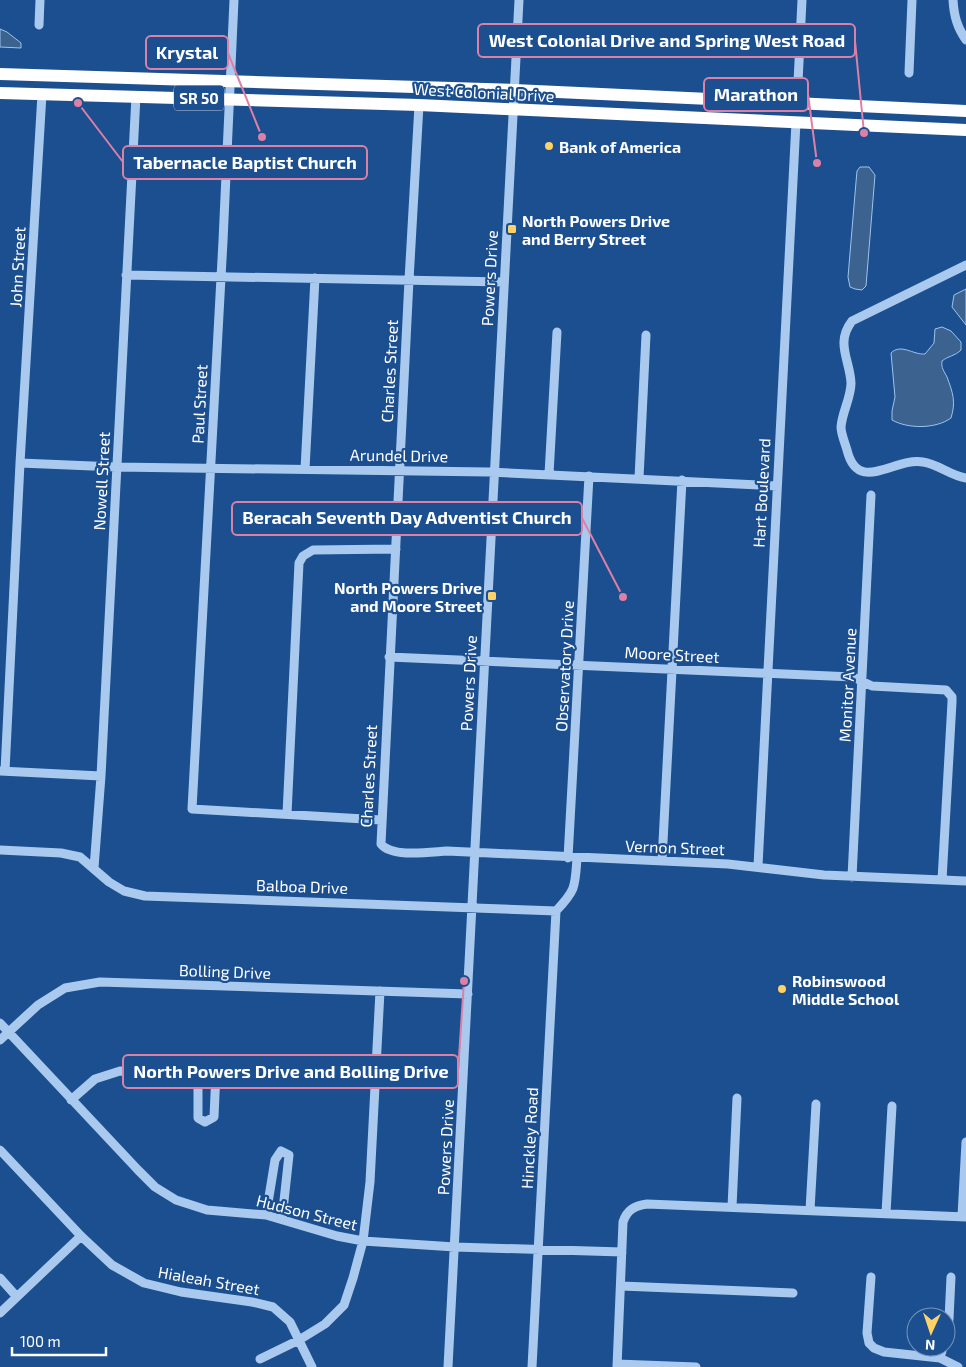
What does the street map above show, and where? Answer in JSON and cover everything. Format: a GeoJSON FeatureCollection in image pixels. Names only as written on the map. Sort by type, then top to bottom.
{"type":"FeatureCollection","features":[{"type":"Feature","properties":{"kind":"highway","name":"West Colonial Drive"},"geometry":{"type":"LineString","coordinates":[[0,74],[514,90],[966,111]]}},
{"type":"Feature","properties":{"kind":"highway"},"geometry":{"type":"LineString","coordinates":[[0,91],[32,84],[42,75]]}},
{"type":"Feature","properties":{"kind":"highway"},"geometry":{"type":"LineString","coordinates":[[42,94],[52,85],[100,77]]}},
{"type":"Feature","properties":{"kind":"highway","name":"West Colonial Drive"},"geometry":{"type":"LineString","coordinates":[[0,91],[42,94],[419,105],[964,129]]}},
{"type":"Feature","properties":{"kind":"highway"},"geometry":{"type":"LineString","coordinates":[[730,119],[786,112],[797,103]]}},
{"type":"Feature","properties":{"kind":"highway"},"geometry":{"type":"LineString","coordinates":[[796,122],[806,113],[863,106]]}},
{"type":"Feature","properties":{"kind":"street"},"geometry":{"type":"LineString","coordinates":[[39,25],[40,0]]}},
{"type":"Feature","properties":{"kind":"street","name":"Paul Street"},"geometry":{"type":"LineString","coordinates":[[234,0],[192,809],[287,814]]}},
{"type":"Feature","properties":{"kind":"street","name":"Powers Drive"},"geometry":{"type":"LineString","coordinates":[[448,1367],[519,0]]}},
{"type":"Feature","properties":{"kind":"street"},"geometry":{"type":"LineString","coordinates":[[797,103],[802,0]]}},
{"type":"Feature","properties":{"kind":"street"},"geometry":{"type":"LineString","coordinates":[[909,73],[912,0]]}},
{"type":"Feature","properties":{"kind":"street"},"geometry":{"type":"LineString","coordinates":[[953,0],[958,29],[966,40]]}},
{"type":"Feature","properties":{"kind":"street","name":"John Street"},"geometry":{"type":"LineString","coordinates":[[2,771],[42,94]]}},
{"type":"Feature","properties":{"kind":"street","name":"Nowell Street"},"geometry":{"type":"LineString","coordinates":[[94,868],[101,776],[136,96]]}},
{"type":"Feature","properties":{"kind":"street","name":"Charles Street"},"geometry":{"type":"LineString","coordinates":[[384,848],[380,839],[419,105]]}},
{"type":"Feature","properties":{"kind":"street","name":"Hart Boulevard"},"geometry":{"type":"LineString","coordinates":[[758,866],[796,122]]}},
{"type":"Feature","properties":{"kind":"street"},"geometry":{"type":"LineString","coordinates":[[966,265],[852,321],[846,330],[845,357],[851,381],[850,391],[841,429],[849,459],[860,472],[923,462],[966,478]]}},
{"type":"Feature","properties":{"kind":"street"},"geometry":{"type":"LineString","coordinates":[[126,275],[504,282]]}},
{"type":"Feature","properties":{"kind":"street"},"geometry":{"type":"LineString","coordinates":[[304,469],[315,278]]}},
{"type":"Feature","properties":{"kind":"street"},"geometry":{"type":"LineString","coordinates":[[549,474],[557,332]]}},
{"type":"Feature","properties":{"kind":"street"},"geometry":{"type":"LineString","coordinates":[[639,478],[646,335]]}},
{"type":"Feature","properties":{"kind":"street","name":"Arundel Drive"},"geometry":{"type":"LineString","coordinates":[[20,463],[116,467],[494,472],[777,486]]}},
{"type":"Feature","properties":{"kind":"street","name":"Observatory Drive"},"geometry":{"type":"LineString","coordinates":[[573,858],[579,665],[589,476]]}},
{"type":"Feature","properties":{"kind":"street"},"geometry":{"type":"LineString","coordinates":[[662,861],[682,480]]}},
{"type":"Feature","properties":{"kind":"street","name":"Monitor Avenue"},"geometry":{"type":"LineString","coordinates":[[852,877],[871,495]]}},
{"type":"Feature","properties":{"kind":"street"},"geometry":{"type":"LineString","coordinates":[[381,820],[287,814],[299,563],[303,556],[313,550],[396,549]]}},
{"type":"Feature","properties":{"kind":"street","name":"Moore Street"},"geometry":{"type":"LineString","coordinates":[[389,657],[853,677],[872,686],[941,689],[950,692],[952,702],[942,880]]}},
{"type":"Feature","properties":{"kind":"street"},"geometry":{"type":"LineString","coordinates":[[2,771],[101,776]]}},
{"type":"Feature","properties":{"kind":"street","name":"Vernon Street"},"geometry":{"type":"LineString","coordinates":[[384,848],[394,852],[410,853],[447,852],[662,861],[758,866],[800,873],[852,877],[966,881]]}},
{"type":"Feature","properties":{"kind":"street","name":"Balboa Drive"},"geometry":{"type":"LineString","coordinates":[[0,850],[61,853],[80,857],[109,882],[124,891],[145,896],[556,911]]}},
{"type":"Feature","properties":{"kind":"street"},"geometry":{"type":"LineString","coordinates":[[556,911],[575,888],[573,858]]}},
{"type":"Feature","properties":{"kind":"street","name":"Hinckley Road"},"geometry":{"type":"LineString","coordinates":[[532,1367],[556,911]]}},
{"type":"Feature","properties":{"kind":"street","name":"Bolling Drive"},"geometry":{"type":"LineString","coordinates":[[0,1040],[38,1005],[65,988],[100,982],[468,994]]}},
{"type":"Feature","properties":{"kind":"street"},"geometry":{"type":"LineString","coordinates":[[260,1359],[326,1324],[344,1305],[363,1241],[370,1182],[380,991]]}},
{"type":"Feature","properties":{"kind":"street","name":"Hudson Street"},"geometry":{"type":"LineString","coordinates":[[0,1024],[155,1187],[176,1200],[207,1210],[266,1215],[337,1236],[363,1241],[455,1247],[622,1252]]}},
{"type":"Feature","properties":{"kind":"street"},"geometry":{"type":"LineString","coordinates":[[71,1100],[95,1079],[120,1071],[216,1072],[375,1078]]}},
{"type":"Feature","properties":{"kind":"street"},"geometry":{"type":"LineString","coordinates":[[198,1072],[198,1118],[205,1122],[214,1117],[216,1072]]}},
{"type":"Feature","properties":{"kind":"street"},"geometry":{"type":"LineString","coordinates":[[732,1207],[737,1098]]}},
{"type":"Feature","properties":{"kind":"street"},"geometry":{"type":"LineString","coordinates":[[810,1210],[816,1104]]}},
{"type":"Feature","properties":{"kind":"street"},"geometry":{"type":"LineString","coordinates":[[886,1213],[892,1106]]}},
{"type":"Feature","properties":{"kind":"street"},"geometry":{"type":"LineString","coordinates":[[696,1367],[617,1365],[623,1222],[631,1210],[636,1206],[646,1204],[964,1216],[966,1142]]}},
{"type":"Feature","properties":{"kind":"street","name":"Hialeah Street"},"geometry":{"type":"LineString","coordinates":[[0,1150],[81,1236],[112,1265],[144,1283],[181,1292],[252,1302],[273,1308],[290,1322],[312,1367]]}},
{"type":"Feature","properties":{"kind":"street"},"geometry":{"type":"LineString","coordinates":[[266,1215],[275,1160],[281,1151],[288,1154],[282,1219]]}},
{"type":"Feature","properties":{"kind":"street"},"geometry":{"type":"LineString","coordinates":[[0,1313],[81,1236]]}},
{"type":"Feature","properties":{"kind":"street"},"geometry":{"type":"LineString","coordinates":[[871,1277],[869,1343],[874,1348],[884,1352],[940,1358],[958,1367]]}},
{"type":"Feature","properties":{"kind":"street"},"geometry":{"type":"LineString","coordinates":[[950,1307],[951,1277]]}},
{"type":"Feature","properties":{"kind":"street"},"geometry":{"type":"LineString","coordinates":[[0,1278],[17,1297]]}},
{"type":"Feature","properties":{"kind":"street"},"geometry":{"type":"LineString","coordinates":[[621,1286],[793,1293]]}},
{"type":"Feature","properties":{"kind":"water"},"geometry":{"type":"Polygon","coordinates":[[[0,29],[21,43],[21,48],[0,47],[0,29]]]}},
{"type":"Feature","properties":{"kind":"water"},"geometry":{"type":"Polygon","coordinates":[[[860,167],[869,167],[875,175],[866,286],[862,290],[850,287],[848,277],[857,171],[860,167]]]}},
{"type":"Feature","properties":{"kind":"water"},"geometry":{"type":"Polygon","coordinates":[[[966,289],[966,325],[952,307],[954,295],[966,289]]]}},
{"type":"Feature","properties":{"kind":"water"},"geometry":{"type":"Polygon","coordinates":[[[942,327],[951,331],[961,342],[961,350],[942,361],[942,368],[947,377],[953,398],[951,418],[945,422],[930,426],[906,425],[892,420],[895,397],[891,353],[895,350],[903,349],[925,354],[934,343],[935,329],[942,327]]]}},
{"type":"Feature","properties":{"kind":"place","name":"Tabernacle Baptist Church"},"geometry":{"type":"Point","coordinates":[78,103]}},
{"type":"Feature","properties":{"kind":"place","name":"West Colonial Drive and Spring West Road"},"geometry":{"type":"Point","coordinates":[864,133]}},
{"type":"Feature","properties":{"kind":"place","name":"Krystal"},"geometry":{"type":"Point","coordinates":[262,137]}},
{"type":"Feature","properties":{"kind":"place","name":"Bank of America"},"geometry":{"type":"Point","coordinates":[549,146]}},
{"type":"Feature","properties":{"kind":"place","name":"Marathon"},"geometry":{"type":"Point","coordinates":[817,163]}},
{"type":"Feature","properties":{"kind":"place","name":"North Powers Drive and Berry Street"},"geometry":{"type":"Point","coordinates":[512,229]}},
{"type":"Feature","properties":{"kind":"place","name":"North Powers Drive and Moore Street"},"geometry":{"type":"Point","coordinates":[492,596]}},
{"type":"Feature","properties":{"kind":"place","name":"Beracah Seventh Day Adventist Church"},"geometry":{"type":"Point","coordinates":[623,597]}},
{"type":"Feature","properties":{"kind":"place","name":"North Powers Drive and Bolling Drive"},"geometry":{"type":"Point","coordinates":[464,981]}},
{"type":"Feature","properties":{"kind":"place","name":"Robinswood Middle School"},"geometry":{"type":"Point","coordinates":[782,989]}}]}
